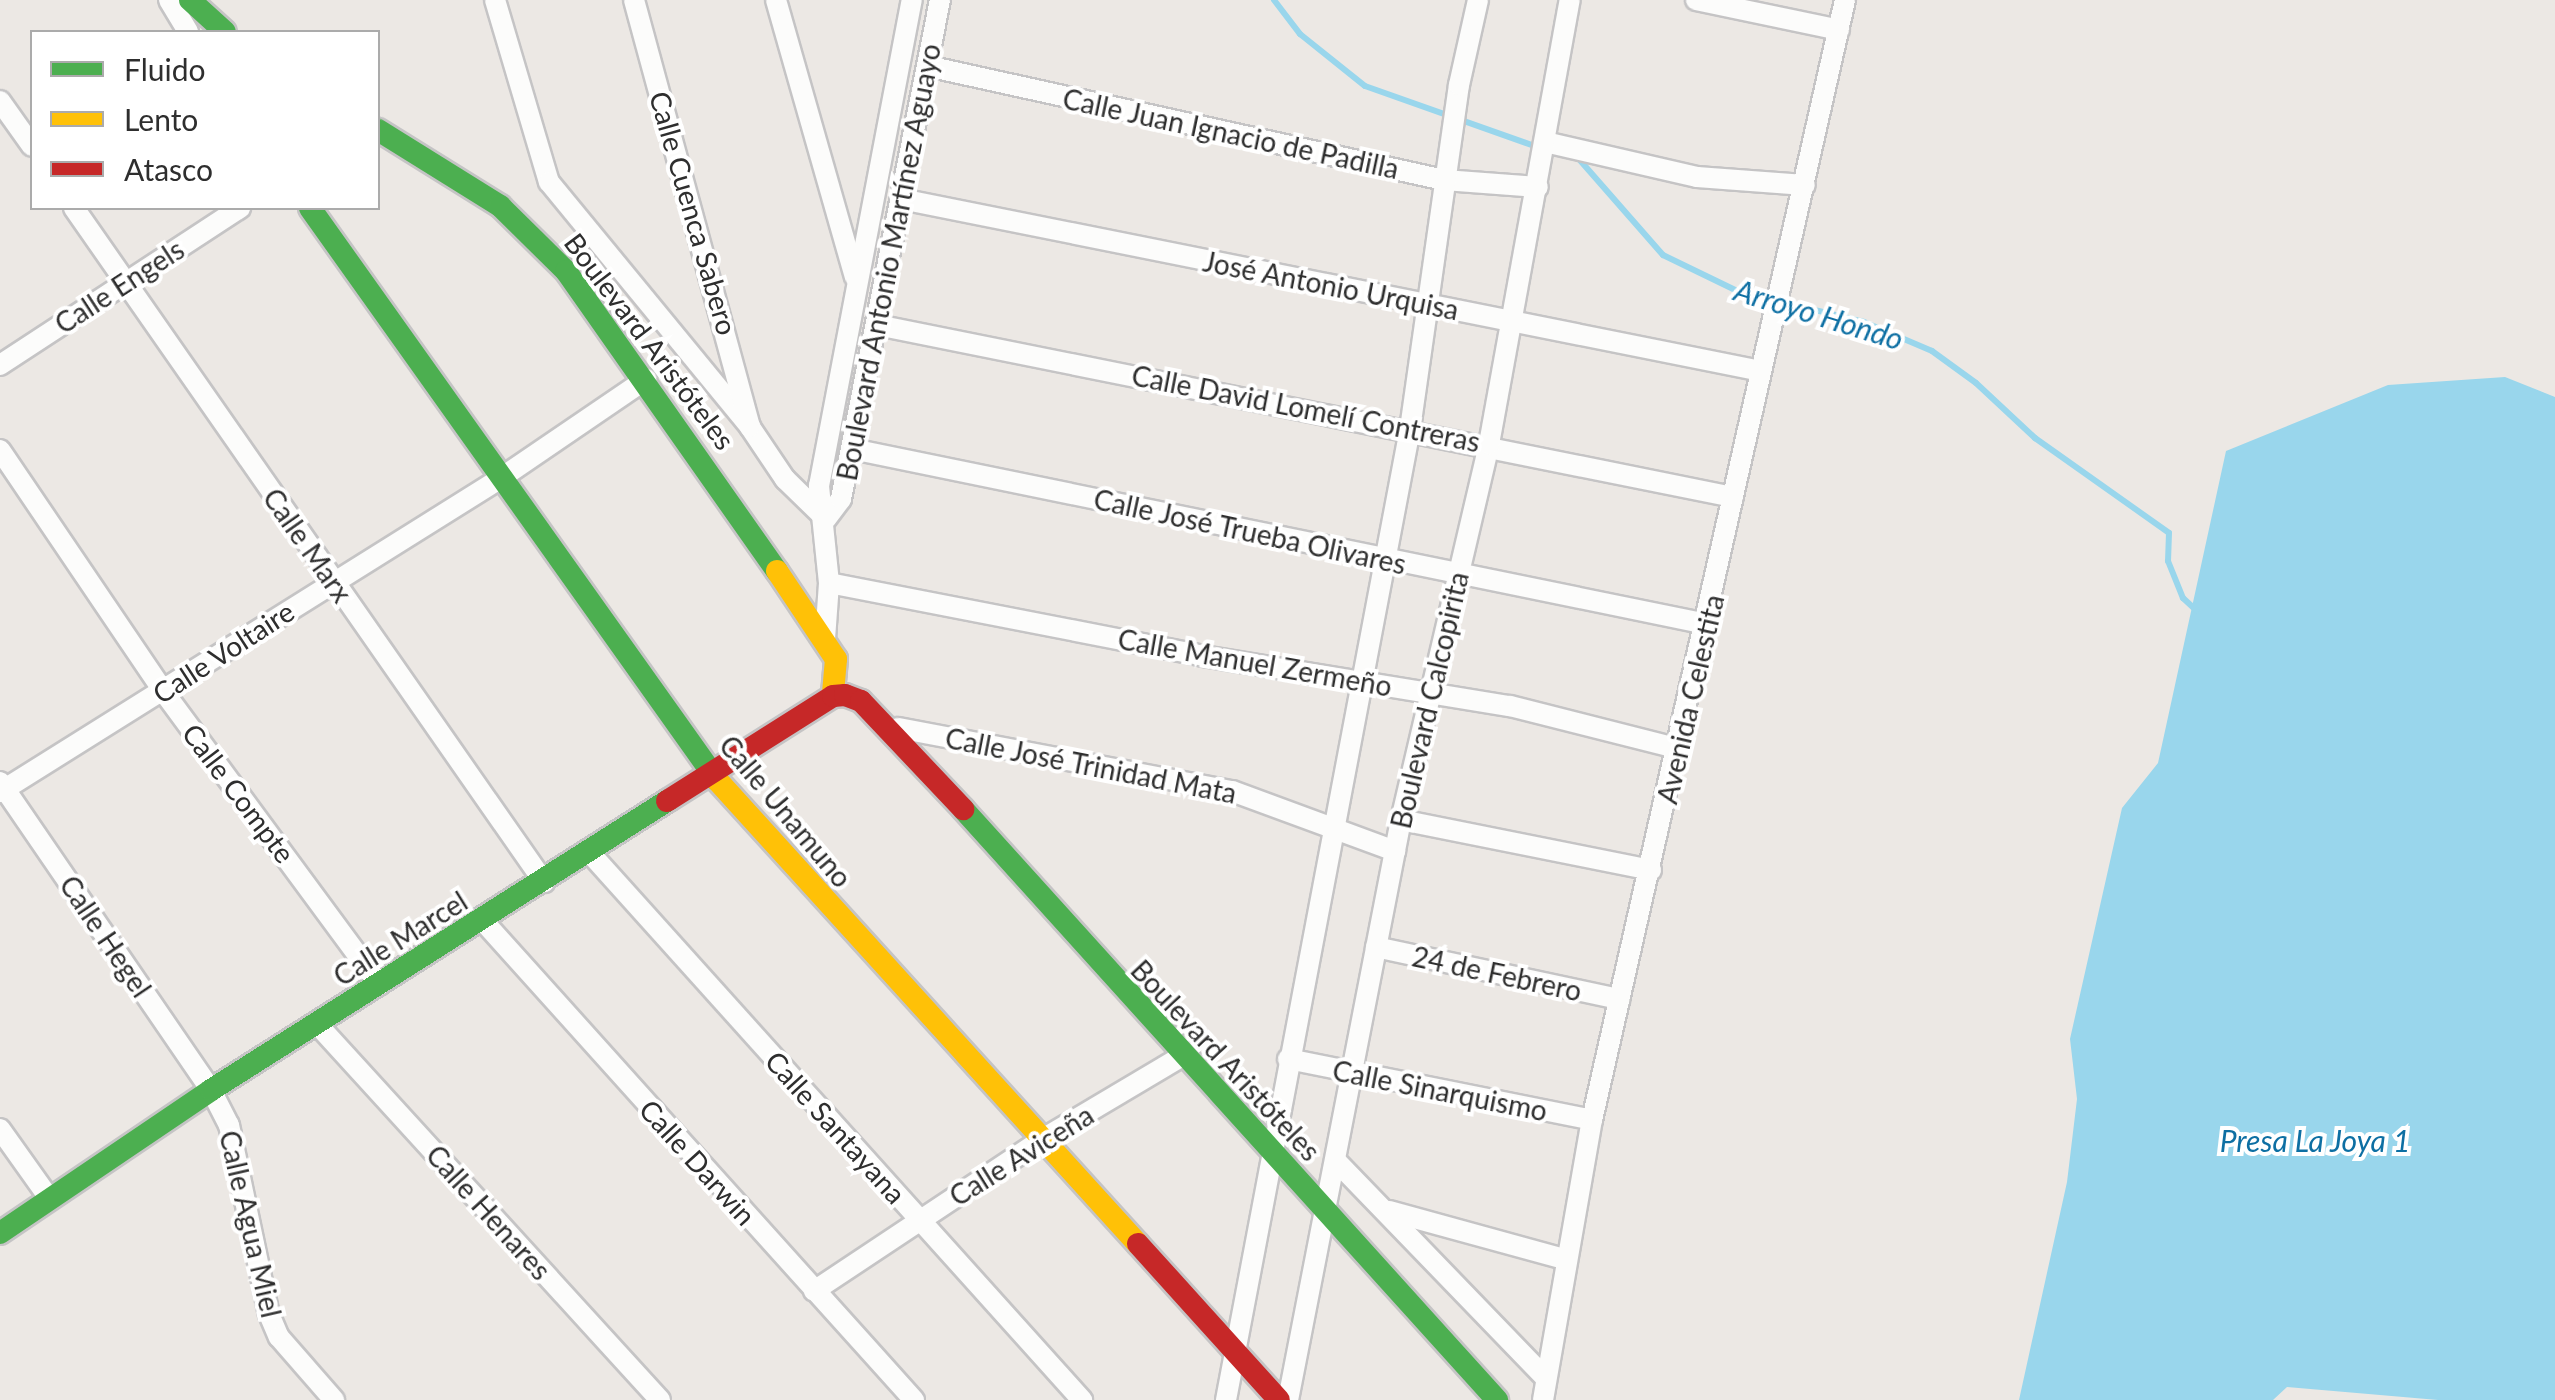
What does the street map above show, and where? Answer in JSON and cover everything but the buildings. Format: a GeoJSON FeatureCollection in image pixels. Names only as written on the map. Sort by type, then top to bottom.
{"type":"FeatureCollection","features":[{"type":"Feature","properties":{"kind":"street"},"geometry":{"type":"LineString","coordinates":[[169,0],[187,30]]}},
{"type":"Feature","properties":{"kind":"street"},"geometry":{"type":"LineString","coordinates":[[190,0],[223,30]]}},
{"type":"Feature","properties":{"kind":"street"},"geometry":{"type":"LineString","coordinates":[[494,0],[549,182],[750,428],[785,479],[826,519]]}},
{"type":"Feature","properties":{"kind":"street","name":"Calle Cuenca Sabero"},"geometry":{"type":"LineString","coordinates":[[634,0],[750,428]]}},
{"type":"Feature","properties":{"kind":"street"},"geometry":{"type":"LineString","coordinates":[[776,0],[857,284]]}},
{"type":"Feature","properties":{"kind":"street","name":"Boulevard Antonio Martínez Aguayo"},"geometry":{"type":"LineString","coordinates":[[826,638],[829,584],[820,486],[912,0]]}},
{"type":"Feature","properties":{"kind":"street","name":"Boulevard Antonio Martínez Aguayo"},"geometry":{"type":"LineString","coordinates":[[826,519],[842,500],[940,0]]}},
{"type":"Feature","properties":{"kind":"street"},"geometry":{"type":"LineString","coordinates":[[1226,1400],[1410,429],[1431,306],[1444,180],[1478,0]]}},
{"type":"Feature","properties":{"kind":"street","name":"Boulevard Calcopirita"},"geometry":{"type":"LineString","coordinates":[[1288,1400],[1328,1215],[1401,820],[1434,694],[1490,444],[1570,0]]}},
{"type":"Feature","properties":{"kind":"street"},"geometry":{"type":"LineString","coordinates":[[1696,0],[1839,30]]}},
{"type":"Feature","properties":{"kind":"street","name":"Avenida Celestita"},"geometry":{"type":"LineString","coordinates":[[1543,1400],[1544,1376],[1592,1120],[1680,749],[1845,0]]}},
{"type":"Feature","properties":{"kind":"street","name":"Calle Juan Ignacio de Padilla"},"geometry":{"type":"LineString","coordinates":[[927,66],[1444,180],[1542,161],[1806,185]]}},
{"type":"Feature","properties":{"kind":"street"},"geometry":{"type":"LineString","coordinates":[[0,100],[30,143]]}},
{"type":"Feature","properties":{"kind":"street","name":"Boulevard Aristóteles"},"geometry":{"type":"LineString","coordinates":[[380,131],[440,164],[527,230],[566,271],[826,638],[898,728],[915,756]]}},
{"type":"Feature","properties":{"kind":"street","name":"José Antonio Urquisa"},"geometry":{"type":"LineString","coordinates":[[901,199],[1761,371]]}},
{"type":"Feature","properties":{"kind":"street","name":"Calle Marx"},"geometry":{"type":"LineString","coordinates":[[75,210],[544,882]]}},
{"type":"Feature","properties":{"kind":"street","name":"Calle Engels"},"geometry":{"type":"LineString","coordinates":[[0,366],[123,281],[237,210]]}},
{"type":"Feature","properties":{"kind":"street","name":"Calle Unamuno"},"geometry":{"type":"LineString","coordinates":[[311,210],[713,775],[1280,1400]]}},
{"type":"Feature","properties":{"kind":"street","name":"Calle David Lomelí Contreras"},"geometry":{"type":"LineString","coordinates":[[877,324],[1490,444],[1733,496]]}},
{"type":"Feature","properties":{"kind":"street","name":"Calle Voltaire"},"geometry":{"type":"LineString","coordinates":[[2,788],[501,478],[646,380]]}},
{"type":"Feature","properties":{"kind":"street","name":"Calle José Trueba Olivares"},"geometry":{"type":"LineString","coordinates":[[852,449],[1707,624]]}},
{"type":"Feature","properties":{"kind":"street","name":"Calle Compte"},"geometry":{"type":"LineString","coordinates":[[0,450],[163,691],[380,985]]}},
{"type":"Feature","properties":{"kind":"street","name":"Calle Manuel Zermeño"},"geometry":{"type":"LineString","coordinates":[[829,584],[1510,706],[1680,749]]}},
{"type":"Feature","properties":{"kind":"street","name":"Boulevard Aristóteles"},"geometry":{"type":"LineString","coordinates":[[826,638],[836,659],[833,696],[862,701],[915,756],[1181,1057],[1497,1400]]}},
{"type":"Feature","properties":{"kind":"street","name":"Calle Marcel"},"geometry":{"type":"LineString","coordinates":[[0,1233],[211,1090],[484,922],[833,696]]}},
{"type":"Feature","properties":{"kind":"street","name":"Calle José Trinidad Mata"},"geometry":{"type":"LineString","coordinates":[[898,728],[1170,776],[1337,826],[1395,851]]}},
{"type":"Feature","properties":{"kind":"street","name":"Calle Hegel"},"geometry":{"type":"LineString","coordinates":[[2,788],[211,1090]]}},
{"type":"Feature","properties":{"kind":"street"},"geometry":{"type":"LineString","coordinates":[[1401,820],[1651,870]]}},
{"type":"Feature","properties":{"kind":"street","name":"Calle Santayana"},"geometry":{"type":"LineString","coordinates":[[590,853],[1082,1400]]}},
{"type":"Feature","properties":{"kind":"street","name":"Calle Darwin"},"geometry":{"type":"LineString","coordinates":[[484,922],[914,1400]]}},
{"type":"Feature","properties":{"kind":"street","name":"24 de Febrero"},"geometry":{"type":"LineString","coordinates":[[1376,947],[1619,999]]}},
{"type":"Feature","properties":{"kind":"street","name":"Calle Henares"},"geometry":{"type":"LineString","coordinates":[[318,1024],[660,1400]]}},
{"type":"Feature","properties":{"kind":"street","name":"Calle Aviceña"},"geometry":{"type":"LineString","coordinates":[[814,1290],[1041,1140],[1181,1057]]}},
{"type":"Feature","properties":{"kind":"street","name":"Calle Sinarquismo"},"geometry":{"type":"LineString","coordinates":[[1288,1060],[1592,1120]]}},
{"type":"Feature","properties":{"kind":"street","name":"Calle Agua Miel"},"geometry":{"type":"LineString","coordinates":[[211,1090],[229,1125],[269,1314],[293,1355],[334,1400]]}},
{"type":"Feature","properties":{"kind":"street"},"geometry":{"type":"LineString","coordinates":[[0,1129],[49,1198]]}},
{"type":"Feature","properties":{"kind":"street"},"geometry":{"type":"LineString","coordinates":[[1337,1162],[1544,1376]]}},
{"type":"Feature","properties":{"kind":"street"},"geometry":{"type":"LineString","coordinates":[[1388,1211],[1565,1259]]}},
{"type":"Feature","properties":{"kind":"water","name":"Presa La Joya 1"},"geometry":{"type":"Polygon","coordinates":[[[2505,377],[2555,397],[2555,1400],[2438,1400],[2287,1387],[2273,1400],[2019,1400],[2067,1182],[2077,1099],[2070,1039],[2122,808],[2158,763],[2226,451],[2388,385],[2505,377]]]}},
{"type":"Feature","properties":{"kind":"waterway","name":"Arroyo Hondo"},"geometry":{"type":"LineString","coordinates":[[1274,0],[1300,34],[1365,86],[1537,147]]}},
{"type":"Feature","properties":{"kind":"waterway","name":"Arroyo Hondo"},"geometry":{"type":"LineString","coordinates":[[1578,158],[1663,255],[1737,291],[1864,322],[1932,351],[1976,383],[2035,438],[2169,533],[2168,561],[2183,598],[2196,610]]}},
{"type":"Feature","properties":{"kind":"traffic: fast"},"geometry":{"type":"LineString","coordinates":[[190,0],[223,30]]}},
{"type":"Feature","properties":{"kind":"traffic: fast"},"geometry":{"type":"LineString","coordinates":[[380,131],[500,206],[566,271],[777,571]]}},
{"type":"Feature","properties":{"kind":"traffic: fast"},"geometry":{"type":"LineString","coordinates":[[311,210],[717,780]]}},
{"type":"Feature","properties":{"kind":"traffic: fast"},"geometry":{"type":"LineString","coordinates":[[0,1233],[211,1090],[667,801]]}},
{"type":"Feature","properties":{"kind":"traffic: fast"},"geometry":{"type":"LineString","coordinates":[[963,809],[1497,1400]]}},
{"type":"Feature","properties":{"kind":"traffic: slow"},"geometry":{"type":"LineString","coordinates":[[777,571],[836,659],[833,696]]}},
{"type":"Feature","properties":{"kind":"traffic: slow"},"geometry":{"type":"LineString","coordinates":[[717,780],[1138,1244]]}},
{"type":"Feature","properties":{"kind":"traffic: jam"},"geometry":{"type":"LineString","coordinates":[[667,801],[833,696],[845,695],[861,701],[963,809]]}},
{"type":"Feature","properties":{"kind":"traffic: jam"},"geometry":{"type":"LineString","coordinates":[[1138,1244],[1279,1400]]}}]}
